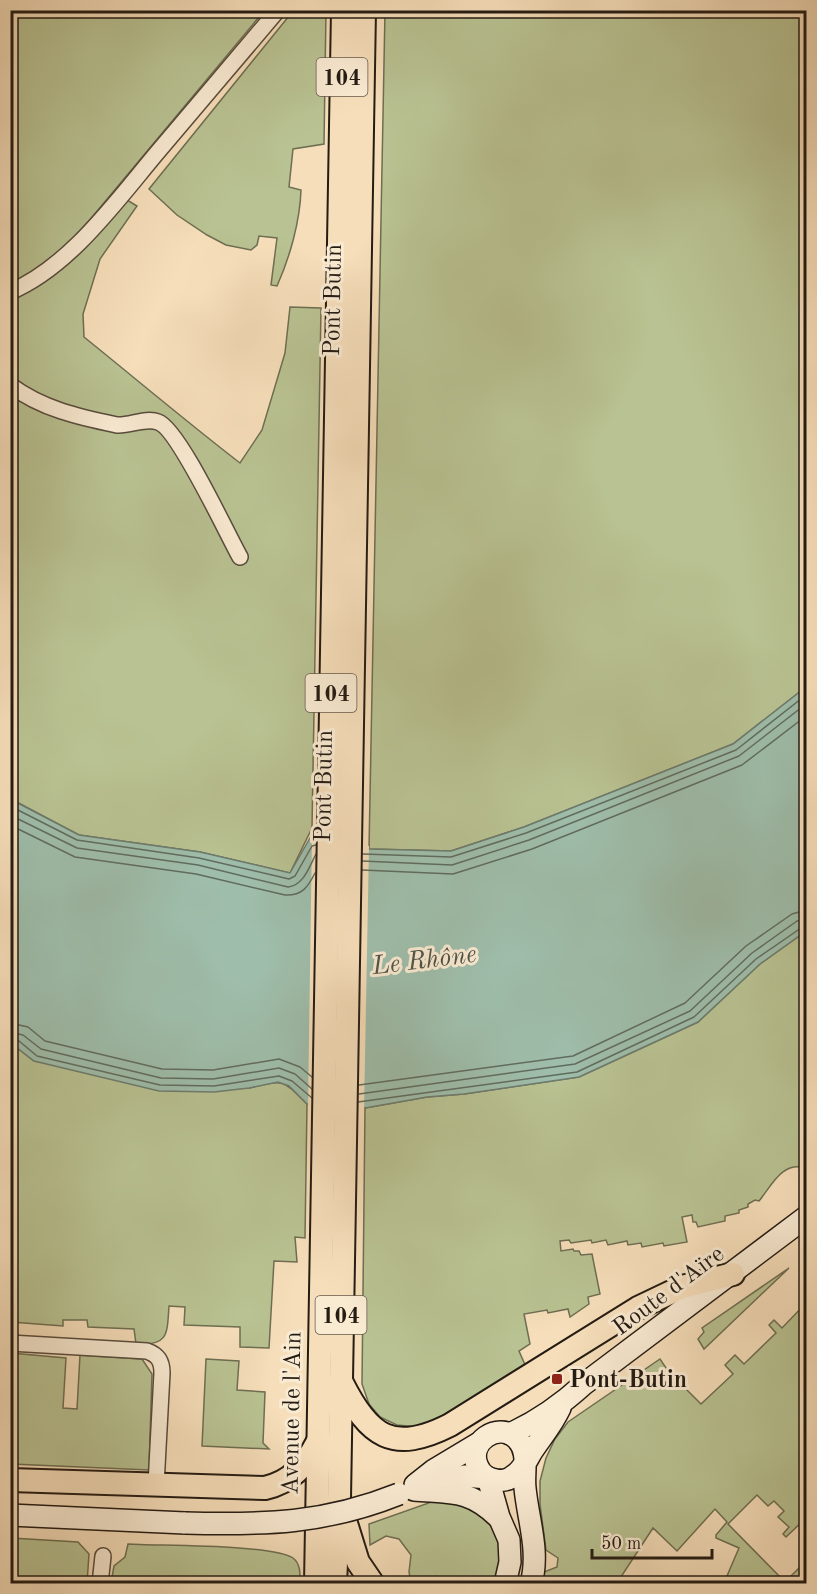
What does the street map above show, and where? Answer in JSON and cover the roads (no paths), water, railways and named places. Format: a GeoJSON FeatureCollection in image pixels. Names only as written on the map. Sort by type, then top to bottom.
{"type":"FeatureCollection","features":[{"type":"Feature","properties":{"kind":"main road","name":"104"},"geometry":{"type":"LineString","coordinates":[[343,10],[351,144]]}},
{"type":"Feature","properties":{"kind":"main road","name":"104"},"geometry":{"type":"LineString","coordinates":[[351,144],[364,10]]}},
{"type":"Feature","properties":{"kind":"main road","name":"Pont Butin"},"geometry":{"type":"LineString","coordinates":[[332,1246],[351,144]]}},
{"type":"Feature","properties":{"kind":"main road","name":"Route d'Aïre"},"geometry":{"type":"LineString","coordinates":[[510,1434],[562,1405],[584,1384],[807,1217]]}},
{"type":"Feature","properties":{"kind":"main road","name":"Avenue de l'Ain"},"geometry":{"type":"LineString","coordinates":[[332,1246],[341,1381],[335,1584]]}},
{"type":"Feature","properties":{"kind":"main road","name":"Avenue de l'Ain"},"geometry":{"type":"LineString","coordinates":[[316,1584],[317,1441],[332,1246]]}},
{"type":"Feature","properties":{"kind":"main road"},"geometry":{"type":"LineString","coordinates":[[341,1381],[364,1421],[379,1432],[396,1439],[417,1439],[450,1425],[638,1308],[682,1287],[733,1274]]}},
{"type":"Feature","properties":{"kind":"main road","name":"Route d'Aïre"},"geometry":{"type":"LineString","coordinates":[[525,1462],[552,1424],[562,1405]]}},
{"type":"Feature","properties":{"kind":"main road"},"geometry":{"type":"LineString","coordinates":[[409,1491],[492,1433],[510,1434],[520,1442],[525,1462],[525,1488],[535,1552],[531,1584]]}},
{"type":"Feature","properties":{"kind":"main road"},"geometry":{"type":"LineString","coordinates":[[10,1480],[248,1488],[275,1485],[285,1481],[300,1469],[309,1459],[317,1441]]}},
{"type":"Feature","properties":{"kind":"main road"},"geometry":{"type":"LineString","coordinates":[[479,1443],[476,1450],[477,1466],[488,1478],[498,1517],[506,1532],[510,1547],[510,1562],[505,1584]]}},
{"type":"Feature","properties":{"kind":"main road"},"geometry":{"type":"LineString","coordinates":[[10,1515],[265,1524],[297,1522],[340,1514],[409,1491],[458,1485],[470,1476],[496,1481],[505,1480],[513,1477],[525,1462]]}},
{"type":"Feature","properties":{"kind":"main road"},"geometry":{"type":"LineString","coordinates":[[458,1485],[498,1517]]}},
{"type":"Feature","properties":{"kind":"main road"},"geometry":{"type":"LineString","coordinates":[[339,1499],[351,1546],[358,1562],[373,1584]]}},
{"type":"Feature","properties":{"kind":"street"},"geometry":{"type":"LineString","coordinates":[[10,292],[43,274],[75,247],[278,10]]}},
{"type":"Feature","properties":{"kind":"street"},"geometry":{"type":"LineString","coordinates":[[10,385],[39,403],[70,414],[125,426],[148,421],[157,421],[162,424],[178,442],[240,557]]}},
{"type":"Feature","properties":{"kind":"street"},"geometry":{"type":"LineString","coordinates":[[10,1344],[147,1351],[155,1354],[162,1365],[156,1485]]}},
{"type":"Feature","properties":{"kind":"street"},"geometry":{"type":"LineString","coordinates":[[100,1584],[103,1556]]}},
{"type":"Feature","properties":{"kind":"water","name":"Le Rhône"},"geometry":{"type":"Polygon","coordinates":[[[806,687],[806,931],[760,964],[698,1022],[579,1077],[464,1094],[427,1097],[365,1108],[307,1104],[289,1086],[278,1082],[214,1092],[159,1091],[34,1061],[11,1044],[10,799],[79,835],[200,852],[290,873],[310,838],[369,849],[451,851],[524,827],[733,744],[806,687]]]}},
{"type":"Feature","properties":{"kind":"place","name":"Pont-Butin"},"geometry":{"type":"Point","coordinates":[557,1379]}}]}
